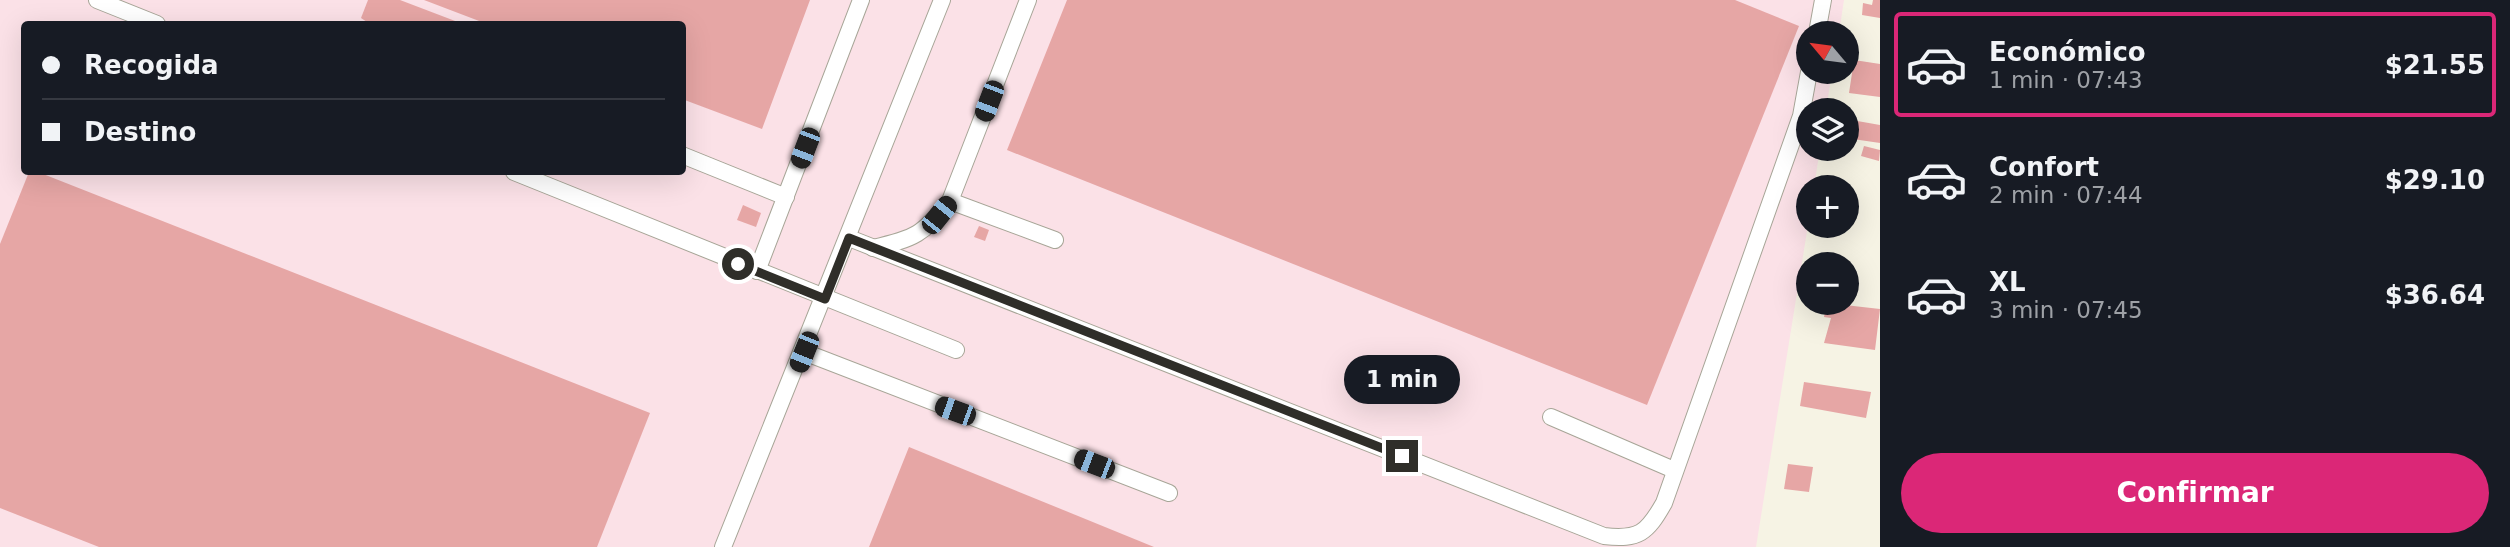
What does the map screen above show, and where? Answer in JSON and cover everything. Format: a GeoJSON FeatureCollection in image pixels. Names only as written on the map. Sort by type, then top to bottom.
{"type":"FeatureCollection","features":[{"type":"Feature","properties":{"kind":"lane"},"geometry":{"type":"LineString","coordinates":[[757,271],[860,0]]}},
{"type":"Feature","properties":{"kind":"lane"},"geometry":{"type":"LineString","coordinates":[[723,547],[804,352],[942,0]]}},
{"type":"Feature","properties":{"kind":"lane"},"geometry":{"type":"LineString","coordinates":[[873,248],[902,241],[928,229],[950,201],[1028,0]]}},
{"type":"Feature","properties":{"kind":"lane"},"geometry":{"type":"LineString","coordinates":[[1819,21],[1823,0]]}},
{"type":"Feature","properties":{"kind":"lane"},"geometry":{"type":"LineString","coordinates":[[104,1],[150,21]]}},
{"type":"Feature","properties":{"kind":"lane"},"geometry":{"type":"LineString","coordinates":[[849,238],[1604,536],[1629,539],[1651,527],[1664,503],[1801,116],[1807,84]]}},
{"type":"Feature","properties":{"kind":"lane"},"geometry":{"type":"LineString","coordinates":[[686,157],[786,197]]}},
{"type":"Feature","properties":{"kind":"lane"},"geometry":{"type":"LineString","coordinates":[[521,175],[956,350]]}},
{"type":"Feature","properties":{"kind":"lane"},"geometry":{"type":"LineString","coordinates":[[950,201],[1055,240]]}},
{"type":"Feature","properties":{"kind":"lane"},"geometry":{"type":"LineString","coordinates":[[804,352],[1169,493]]}},
{"type":"Feature","properties":{"kind":"lane"},"geometry":{"type":"LineString","coordinates":[[1551,417],[1674,470]]}},
{"type":"Feature","properties":{"kind":"shaded area"},"geometry":{"type":"Polygon","coordinates":[[[0,0],[1844,0],[1841,21],[1796,21],[1796,84],[1830,84],[1828,98],[1796,98],[1796,161],[1818,161],[1816,175],[1796,175],[1796,238],[1806,238],[1804,252],[1796,252],[1796,299],[1756,547],[0,547],[0,0]]]}},
{"type":"Feature","properties":{"kind":"building"},"geometry":{"type":"Polygon","coordinates":[[[368,0],[400,0],[455,21],[366,21],[361,18],[368,0]]]}},
{"type":"Feature","properties":{"kind":"building"},"geometry":{"type":"Polygon","coordinates":[[[424,0],[810,0],[762,129],[686,100],[686,21],[479,21],[424,0]]]}},
{"type":"Feature","properties":{"kind":"building"},"geometry":{"type":"Polygon","coordinates":[[[1067,0],[1735,0],[1796,25],[1796,33],[1647,405],[1007,150],[1067,0]]]}},
{"type":"Feature","properties":{"kind":"building"},"geometry":{"type":"Polygon","coordinates":[[[1873,0],[1880,0],[1880,18],[1862,15],[1863,3],[1872,5],[1873,0]]]}},
{"type":"Feature","properties":{"kind":"building"},"geometry":{"type":"Polygon","coordinates":[[[1859,61],[1880,64],[1880,97],[1849,93],[1850,84],[1859,84],[1859,61]]]}},
{"type":"Feature","properties":{"kind":"building"},"geometry":{"type":"Polygon","coordinates":[[[1859,121],[1880,125],[1880,143],[1859,140],[1859,121]]]}},
{"type":"Feature","properties":{"kind":"building"},"geometry":{"type":"Polygon","coordinates":[[[1864,146],[1880,150],[1879,161],[1861,156],[1864,146]]]}},
{"type":"Feature","properties":{"kind":"building"},"geometry":{"type":"Polygon","coordinates":[[[28,175],[46,175],[650,413],[597,547],[99,547],[0,508],[0,244],[28,175]]]}},
{"type":"Feature","properties":{"kind":"building"},"geometry":{"type":"Polygon","coordinates":[[[743,205],[761,213],[756,227],[737,220],[743,205]]]}},
{"type":"Feature","properties":{"kind":"building"},"geometry":{"type":"Polygon","coordinates":[[[979,226],[989,230],[985,241],[974,237],[979,226]]]}},
{"type":"Feature","properties":{"kind":"building"},"geometry":{"type":"Polygon","coordinates":[[[1859,307],[1880,309],[1875,350],[1824,343],[1831,318],[1824,317],[1859,315],[1859,307]]]}},
{"type":"Feature","properties":{"kind":"building"},"geometry":{"type":"Polygon","coordinates":[[[1804,382],[1871,392],[1866,418],[1800,406],[1804,382]]]}},
{"type":"Feature","properties":{"kind":"building"},"geometry":{"type":"Polygon","coordinates":[[[909,447],[1154,547],[869,547],[909,447]]]}},
{"type":"Feature","properties":{"kind":"building"},"geometry":{"type":"Polygon","coordinates":[[[1788,464],[1813,467],[1809,492],[1784,489],[1788,464]]]}},
{"type":"Feature","properties":{"kind":"route"},"geometry":{"type":"LineString","coordinates":[[738,264],[825,299],[849,238],[1402,456]]}}]}
